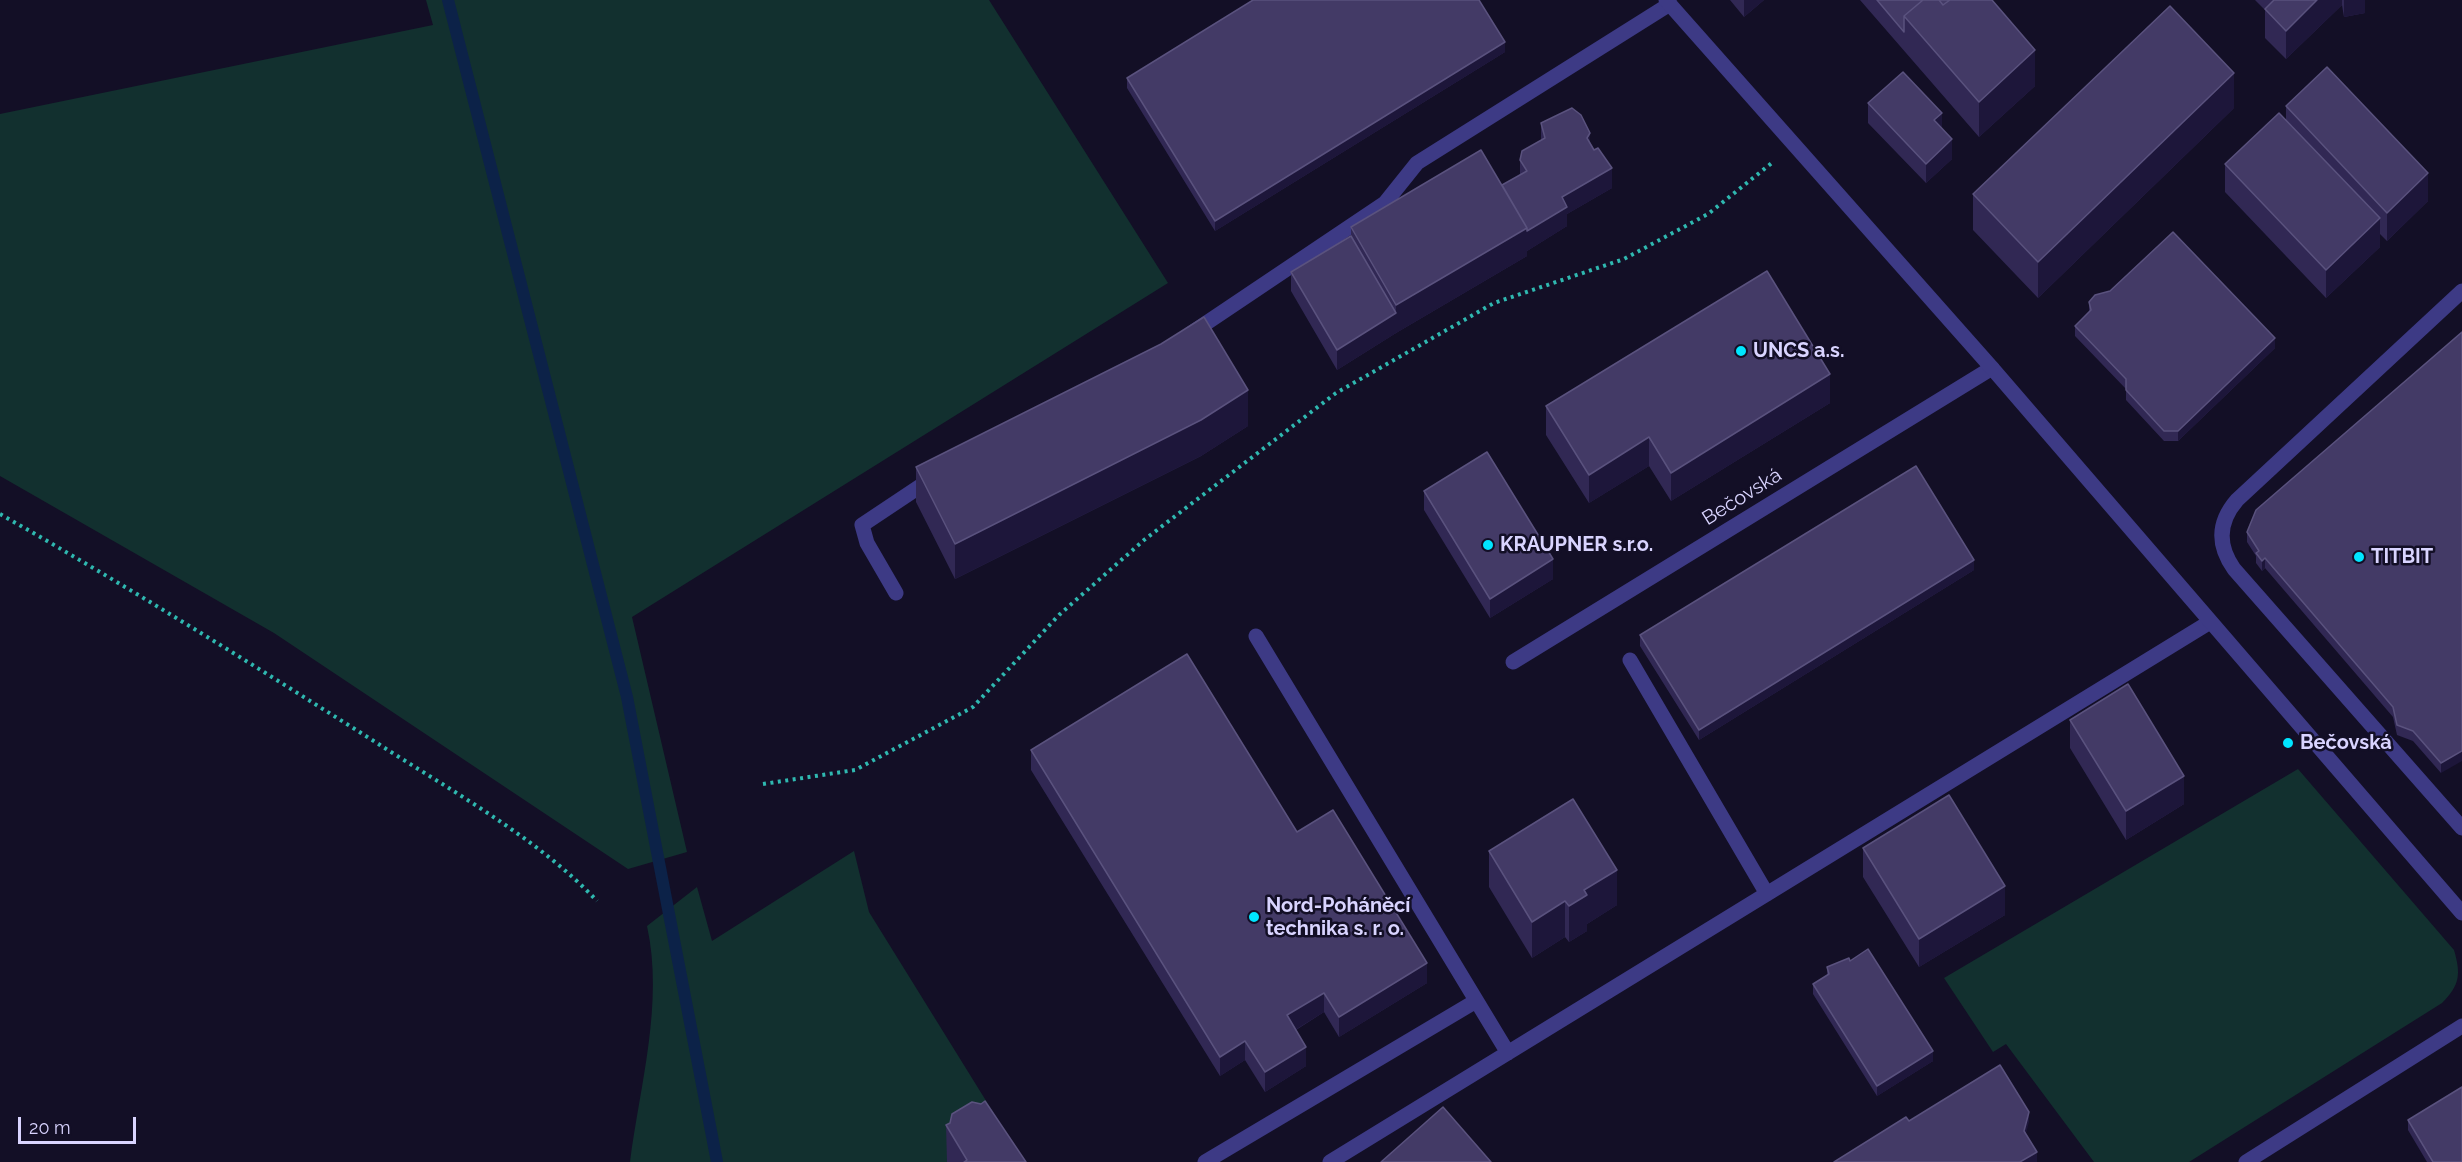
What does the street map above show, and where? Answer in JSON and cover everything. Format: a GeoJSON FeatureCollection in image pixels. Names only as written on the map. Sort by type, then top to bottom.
{"type":"FeatureCollection","features":[{"type":"Feature","properties":{"kind":"street"},"geometry":{"type":"LineString","coordinates":[[1177,343],[1385,203],[1417,164],[1668,2],[1992,368],[2462,913]]}},
{"type":"Feature","properties":{"kind":"street"},"geometry":{"type":"LineString","coordinates":[[2462,291],[2237,500],[2229,510],[2221,530],[2224,552],[2234,569],[2462,828]]}},
{"type":"Feature","properties":{"kind":"street","name":"Bečovská"},"geometry":{"type":"LineString","coordinates":[[1513,662],[1992,368]]}},
{"type":"Feature","properties":{"kind":"street"},"geometry":{"type":"LineString","coordinates":[[896,593],[867,543],[862,525],[949,468]]}},
{"type":"Feature","properties":{"kind":"street"},"geometry":{"type":"LineString","coordinates":[[1330,1162],[2210,622]]}},
{"type":"Feature","properties":{"kind":"street"},"geometry":{"type":"LineString","coordinates":[[1256,636],[1508,1053]]}},
{"type":"Feature","properties":{"kind":"street"},"geometry":{"type":"LineString","coordinates":[[1630,660],[1767,894]]}},
{"type":"Feature","properties":{"kind":"street"},"geometry":{"type":"LineString","coordinates":[[1205,1162],[1476,1001]]}},
{"type":"Feature","properties":{"kind":"street"},"geometry":{"type":"LineString","coordinates":[[2246,1162],[2460,1032]]}},
{"type":"Feature","properties":{"kind":"path"},"geometry":{"type":"LineString","coordinates":[[763,784],[855,770],[973,707],[1059,615],[1144,540],[1336,393],[1494,303],[1624,259],[1708,214],[1795,145]]}},
{"type":"Feature","properties":{"kind":"path"},"geometry":{"type":"LineString","coordinates":[[0,514],[115,580],[408,763],[552,857],[597,901]]}},
{"type":"Feature","properties":{"kind":"green space"},"geometry":{"type":"Polygon","coordinates":[[[426,0],[989,0],[1168,283],[632,617],[687,852],[628,869],[274,633],[0,476],[0,114],[433,25],[426,0]]]}},
{"type":"Feature","properties":{"kind":"green space"},"geometry":{"type":"Polygon","coordinates":[[[2298,769],[2454,950],[2458,966],[2456,985],[2442,1003],[2189,1162],[2094,1162],[2006,1044],[1993,1052],[1944,978],[2298,769]]]}},
{"type":"Feature","properties":{"kind":"green space"},"geometry":{"type":"Polygon","coordinates":[[[854,851],[869,912],[1024,1162],[630,1162],[652,1014],[652,955],[647,926],[697,887],[712,941],[854,851]]]}},
{"type":"Feature","properties":{"kind":"building"},"geometry":{"type":"Polygon","coordinates":[[[1253,0],[1479,0],[1505,42],[1215,221],[1127,78],[1253,0]]]}},
{"type":"Feature","properties":{"kind":"building"},"geometry":{"type":"Polygon","coordinates":[[[1877,0],[1923,0],[1904,16],[1904,32],[1877,0]]]}},
{"type":"Feature","properties":{"kind":"building"},"geometry":{"type":"Polygon","coordinates":[[[1923,0],[1939,0],[1943,5],[1950,0],[1992,0],[2035,50],[1979,102],[1904,16],[1923,0]]]}},
{"type":"Feature","properties":{"kind":"building"},"geometry":{"type":"Polygon","coordinates":[[[1939,0],[1950,0],[1943,5],[1939,0]]]}},
{"type":"Feature","properties":{"kind":"building"},"geometry":{"type":"Polygon","coordinates":[[[2274,0],[2317,0],[2286,31],[2265,9],[2274,0]]]}},
{"type":"Feature","properties":{"kind":"building"},"geometry":{"type":"Polygon","coordinates":[[[2170,6],[2234,73],[2038,262],[1973,194],[2170,6]]]}},
{"type":"Feature","properties":{"kind":"building"},"geometry":{"type":"Polygon","coordinates":[[[2327,67],[2428,173],[2387,213],[2286,106],[2327,67]]]}},
{"type":"Feature","properties":{"kind":"building"},"geometry":{"type":"Polygon","coordinates":[[[1903,72],[1942,113],[1934,120],[1952,139],[1926,164],[1868,103],[1903,72]]]}},
{"type":"Feature","properties":{"kind":"building"},"geometry":{"type":"Polygon","coordinates":[[[1572,108],[1581,115],[1590,133],[1587,138],[1594,150],[1598,148],[1612,168],[1562,197],[1567,207],[1527,231],[1502,185],[1527,171],[1520,160],[1522,151],[1545,138],[1541,123],[1572,108]]]}},
{"type":"Feature","properties":{"kind":"building"},"geometry":{"type":"Polygon","coordinates":[[[2279,113],[2380,218],[2326,270],[2225,164],[2279,113]]]}},
{"type":"Feature","properties":{"kind":"building"},"geometry":{"type":"Polygon","coordinates":[[[1481,150],[1527,228],[1396,305],[1351,227],[1481,150]]]}},
{"type":"Feature","properties":{"kind":"building"},"geometry":{"type":"Polygon","coordinates":[[[2173,232],[2275,338],[2178,431],[2164,431],[2126,390],[2126,379],[2075,326],[2091,310],[2089,302],[2095,295],[2110,291],[2173,232]]]}},
{"type":"Feature","properties":{"kind":"building"},"geometry":{"type":"Polygon","coordinates":[[[1351,236],[1396,313],[1337,350],[1291,272],[1351,236]]]}},
{"type":"Feature","properties":{"kind":"building","name":"UNCS a.s."},"geometry":{"type":"Polygon","coordinates":[[[1767,271],[1830,374],[1671,473],[1649,437],[1589,475],[1546,406],[1767,271]]]}},
{"type":"Feature","properties":{"kind":"building"},"geometry":{"type":"Polygon","coordinates":[[[1204,317],[1248,390],[1201,420],[955,544],[916,467],[1161,344],[1204,317]]]}},
{"type":"Feature","properties":{"kind":"building","name":"TITBIT"},"geometry":{"type":"Polygon","coordinates":[[[2462,332],[2462,751],[2441,763],[2413,731],[2397,725],[2393,707],[2265,558],[2262,561],[2256,553],[2259,551],[2247,532],[2256,510],[2462,332]]]}},
{"type":"Feature","properties":{"kind":"building","name":"KRAUPNER s.r.o."},"geometry":{"type":"Polygon","coordinates":[[[1487,452],[1553,559],[1490,599],[1424,491],[1487,452]]]}},
{"type":"Feature","properties":{"kind":"building"},"geometry":{"type":"Polygon","coordinates":[[[1916,466],[1974,560],[1699,730],[1640,635],[1916,466]]]}},
{"type":"Feature","properties":{"kind":"building","name":"Nord-Poháněcí technika s. r. o."},"geometry":{"type":"Polygon","coordinates":[[[1187,654],[1297,832],[1333,810],[1427,963],[1339,1017],[1324,993],[1287,1015],[1306,1047],[1265,1072],[1245,1041],[1220,1057],[1031,750],[1187,654]]]}},
{"type":"Feature","properties":{"kind":"building"},"geometry":{"type":"Polygon","coordinates":[[[2128,684],[2184,776],[2126,811],[2070,720],[2128,684]]]}},
{"type":"Feature","properties":{"kind":"building"},"geometry":{"type":"Polygon","coordinates":[[[1949,795],[2005,886],[1919,939],[1863,848],[1949,795]]]}},
{"type":"Feature","properties":{"kind":"building"},"geometry":{"type":"Polygon","coordinates":[[[1573,799],[1617,870],[1584,890],[1587,895],[1569,906],[1565,901],[1532,922],[1489,851],[1573,799]]]}},
{"type":"Feature","properties":{"kind":"building"},"geometry":{"type":"Polygon","coordinates":[[[1868,949],[1933,1051],[1877,1086],[1813,984],[1829,974],[1827,967],[1849,958],[1850,961],[1868,949]]]}},
{"type":"Feature","properties":{"kind":"building"},"geometry":{"type":"Polygon","coordinates":[[[2000,1065],[2029,1112],[2024,1131],[2037,1152],[2020,1162],[1834,1162],[1906,1117],[1909,1121],[2000,1065]]]}},
{"type":"Feature","properties":{"kind":"building"},"geometry":{"type":"Polygon","coordinates":[[[2462,1087],[2462,1162],[2433,1162],[2408,1120],[2462,1087]]]}},
{"type":"Feature","properties":{"kind":"building"},"geometry":{"type":"Polygon","coordinates":[[[985,1101],[1026,1162],[964,1162],[967,1160],[946,1125],[950,1123],[952,1114],[972,1102],[981,1104],[985,1101]]]}},
{"type":"Feature","properties":{"kind":"building"},"geometry":{"type":"Polygon","coordinates":[[[1443,1107],[1491,1162],[1381,1162],[1443,1107]]]}},
{"type":"Feature","properties":{"kind":"waterway"},"geometry":{"type":"LineString","coordinates":[[448,0],[627,697],[717,1162]]}},
{"type":"Feature","properties":{"kind":"place","name":"UNCS a.s."},"geometry":{"type":"Point","coordinates":[1741,351]}},
{"type":"Feature","properties":{"kind":"place","name":"KRAUPNER s.r.o."},"geometry":{"type":"Point","coordinates":[1488,545]}},
{"type":"Feature","properties":{"kind":"place","name":"TITBIT"},"geometry":{"type":"Point","coordinates":[2359,557]}},
{"type":"Feature","properties":{"kind":"place","name":"Bečovská"},"geometry":{"type":"Point","coordinates":[2288,743]}},
{"type":"Feature","properties":{"kind":"place","name":"Nord-Poháněcí technika s. r. o."},"geometry":{"type":"Point","coordinates":[1254,917]}}]}
